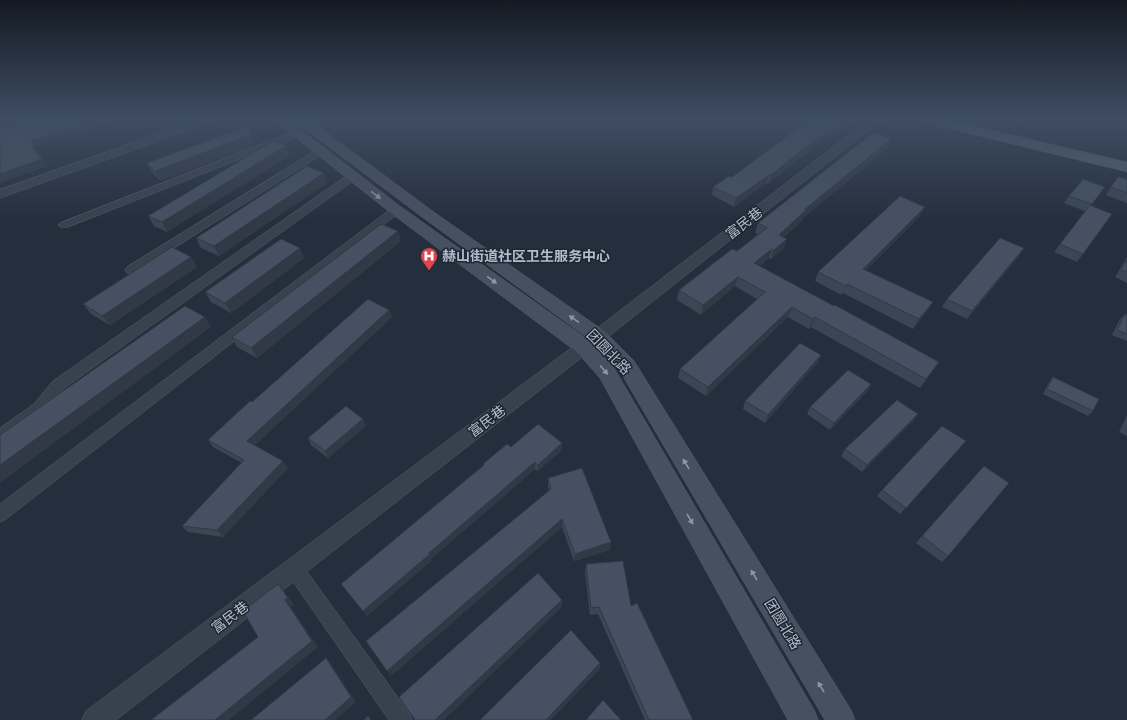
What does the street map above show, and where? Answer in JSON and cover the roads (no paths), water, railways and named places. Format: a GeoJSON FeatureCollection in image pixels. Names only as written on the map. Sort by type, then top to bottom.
{"type":"FeatureCollection","features":[{"type":"Feature","properties":{"kind":"main road","name":"团圆北路"},"geometry":{"type":"LineString","coordinates":[[322,153],[396,210],[627,366],[841,720]]}},
{"type":"Feature","properties":{"kind":"main road","name":"团圆北路"},"geometry":{"type":"LineString","coordinates":[[338,153],[430,216],[591,342],[804,720]]}},
{"type":"Feature","properties":{"kind":"main road"},"geometry":{"type":"LineString","coordinates":[[1067,153],[1127,167]]}},
{"type":"Feature","properties":{"kind":"main road"},"geometry":{"type":"LineString","coordinates":[[1101,153],[1127,159]]}},
{"type":"Feature","properties":{"kind":"street"},"geometry":{"type":"LineString","coordinates":[[0,194],[116,153]]}},
{"type":"Feature","properties":{"kind":"street"},"geometry":{"type":"LineString","coordinates":[[64,225],[236,153]]}},
{"type":"Feature","properties":{"kind":"street"},"geometry":{"type":"LineString","coordinates":[[131,270],[317,153]]}},
{"type":"Feature","properties":{"kind":"street","name":"富民巷"},"geometry":{"type":"LineString","coordinates":[[95,720],[591,342],[834,153]]}},
{"type":"Feature","properties":{"kind":"street"},"geometry":{"type":"LineString","coordinates":[[0,437],[39,408],[58,385],[353,176]]}},
{"type":"Feature","properties":{"kind":"street"},"geometry":{"type":"LineString","coordinates":[[0,514],[396,210]]}},
{"type":"Feature","properties":{"kind":"street"},"geometry":{"type":"LineString","coordinates":[[294,568],[402,720]]}},
{"type":"Feature","properties":{"kind":"place","name":"赫山街道社区卫生服务中心"},"geometry":{"type":"Point","coordinates":[429,271]}}]}
